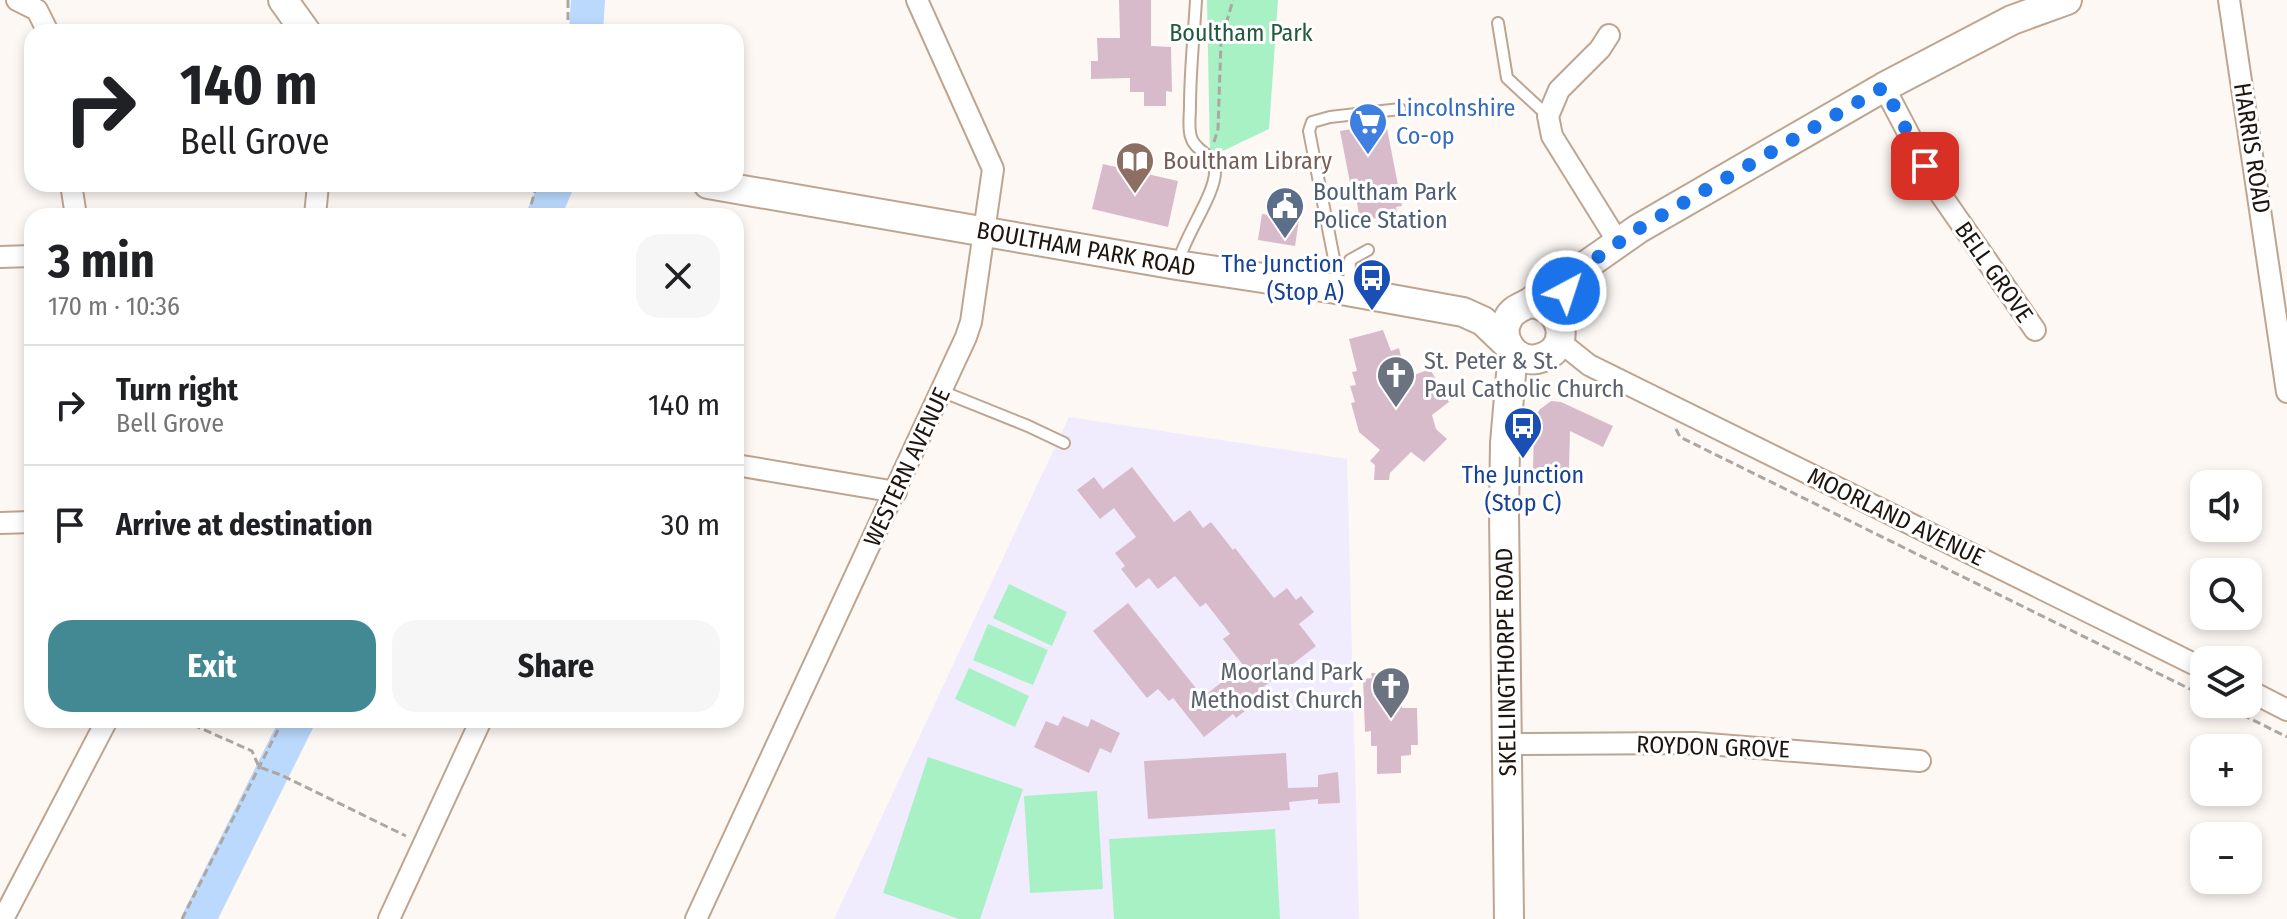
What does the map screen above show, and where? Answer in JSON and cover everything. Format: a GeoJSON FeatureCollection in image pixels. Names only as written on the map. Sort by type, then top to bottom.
{"type":"FeatureCollection","features":[{"type":"Feature","properties":{"kind":"street"},"geometry":{"type":"LineString","coordinates":[[17,0],[37,10],[44,24]]}},
{"type":"Feature","properties":{"kind":"street"},"geometry":{"type":"LineString","coordinates":[[283,0],[300,24]]}},
{"type":"Feature","properties":{"kind":"street","name":"WESTERN AVENUE"},"geometry":{"type":"LineString","coordinates":[[696,919],[896,492],[971,322],[993,169],[917,0]]}},
{"type":"Feature","properties":{"kind":"street"},"geometry":{"type":"LineString","coordinates":[[1535,346],[1505,327],[1521,308],[1556,281],[1568,278],[1618,242],[1884,87],[2012,20],[2067,0]]}},
{"type":"Feature","properties":{"kind":"street","name":"HARRIS ROAD"},"geometry":{"type":"LineString","coordinates":[[2229,0],[2287,392]]}},
{"type":"Feature","properties":{"kind":"street"},"geometry":{"type":"LineString","coordinates":[[1609,35],[1600,49],[1559,90],[1548,116],[1552,136],[1618,242]]}},
{"type":"Feature","properties":{"kind":"street","name":"BELL GROVE"},"geometry":{"type":"LineString","coordinates":[[1884,87],[1946,203],[2035,330]]}},
{"type":"Feature","properties":{"kind":"street","name":"BOULTHAM PARK ROAD"},"geometry":{"type":"LineString","coordinates":[[744,190],[1463,312]]}},
{"type":"Feature","properties":{"kind":"street"},"geometry":{"type":"LineString","coordinates":[[0,257],[24,256]]}},
{"type":"Feature","properties":{"kind":"street"},"geometry":{"type":"LineString","coordinates":[[1535,346],[1568,278]]}},
{"type":"Feature","properties":{"kind":"street"},"geometry":{"type":"LineString","coordinates":[[1463,312],[1485,308],[1547,307],[1535,346]]}},
{"type":"Feature","properties":{"kind":"street"},"geometry":{"type":"LineString","coordinates":[[1463,312],[1535,346]]}},
{"type":"Feature","properties":{"kind":"street","name":"MOORLAND AVENUE"},"geometry":{"type":"LineString","coordinates":[[1535,346],[1589,365],[2190,662]]}},
{"type":"Feature","properties":{"kind":"street","name":"SKELLINGTHORPE ROAD"},"geometry":{"type":"LineString","coordinates":[[1509,919],[1500,513],[1507,404],[1535,346]]}},
{"type":"Feature","properties":{"kind":"street"},"geometry":{"type":"LineString","coordinates":[[744,466],[896,492]]}},
{"type":"Feature","properties":{"kind":"street"},"geometry":{"type":"LineString","coordinates":[[0,523],[24,522]]}},
{"type":"Feature","properties":{"kind":"street"},"geometry":{"type":"LineString","coordinates":[[2262,697],[2287,710]]}},
{"type":"Feature","properties":{"kind":"street"},"geometry":{"type":"LineString","coordinates":[[3,919],[103,728]]}},
{"type":"Feature","properties":{"kind":"street"},"geometry":{"type":"LineString","coordinates":[[389,919],[477,728]]}},
{"type":"Feature","properties":{"kind":"street","name":"ROYDON GROVE"},"geometry":{"type":"LineString","coordinates":[[1506,744],[1695,743],[1920,761]]}},
{"type":"Feature","properties":{"kind":"lane"},"geometry":{"type":"LineString","coordinates":[[1177,265],[1209,195],[1215,170],[1210,157],[1198,148],[1190,134],[1196,0]]}},
{"type":"Feature","properties":{"kind":"lane"},"geometry":{"type":"LineString","coordinates":[[1498,23],[1507,78],[1548,116]]}},
{"type":"Feature","properties":{"kind":"lane"},"geometry":{"type":"LineString","coordinates":[[1343,290],[1336,269],[1309,131],[1312,122],[1330,117],[1400,109]]}},
{"type":"Feature","properties":{"kind":"lane"},"geometry":{"type":"LineString","coordinates":[[1343,290],[1350,260],[1368,250]]}},
{"type":"Feature","properties":{"kind":"lane"},"geometry":{"type":"LineString","coordinates":[[941,391],[1064,443]]}},
{"type":"Feature","properties":{"kind":"path"},"geometry":{"type":"LineString","coordinates":[[568,0],[568,24]]}},
{"type":"Feature","properties":{"kind":"path"},"geometry":{"type":"LineString","coordinates":[[1210,157],[1218,129],[1221,41],[1233,0]]}},
{"type":"Feature","properties":{"kind":"path"},"geometry":{"type":"LineString","coordinates":[[1663,403],[1680,437],[2190,689]]}},
{"type":"Feature","properties":{"kind":"path"},"geometry":{"type":"LineString","coordinates":[[2249,718],[2287,737]]}},
{"type":"Feature","properties":{"kind":"path"},"geometry":{"type":"LineString","coordinates":[[200,728],[252,751],[259,767],[424,845]]}},
{"type":"Feature","properties":{"kind":"path"},"geometry":{"type":"LineString","coordinates":[[182,919],[279,728]]}},
{"type":"Feature","properties":{"kind":"shaded area"},"geometry":{"type":"Polygon","coordinates":[[[1069,417],[1347,459],[1359,919],[834,919],[1069,417]]]}},
{"type":"Feature","properties":{"kind":"green space","name":"Boultham Park"},"geometry":{"type":"Polygon","coordinates":[[[1207,0],[1278,0],[1269,129],[1210,157],[1207,0]]]}},
{"type":"Feature","properties":{"kind":"green space"},"geometry":{"type":"Polygon","coordinates":[[[1009,584],[1067,612],[1052,646],[993,618],[1009,584]]]}},
{"type":"Feature","properties":{"kind":"green space"},"geometry":{"type":"Polygon","coordinates":[[[988,624],[1048,650],[1033,685],[973,660],[988,624]]]}},
{"type":"Feature","properties":{"kind":"green space"},"geometry":{"type":"Polygon","coordinates":[[[969,668],[1029,696],[1015,727],[955,699],[969,668]]]}},
{"type":"Feature","properties":{"kind":"green space"},"geometry":{"type":"Polygon","coordinates":[[[928,757],[1023,789],[980,919],[959,919],[883,893],[928,757]]]}},
{"type":"Feature","properties":{"kind":"green space"},"geometry":{"type":"Polygon","coordinates":[[[1097,791],[1103,889],[1030,893],[1024,796],[1097,791]]]}},
{"type":"Feature","properties":{"kind":"green space"},"geometry":{"type":"Polygon","coordinates":[[[1275,829],[1280,919],[1114,919],[1109,839],[1275,829]]]}},
{"type":"Feature","properties":{"kind":"building"},"geometry":{"type":"Polygon","coordinates":[[[1119,0],[1151,0],[1151,46],[1171,47],[1172,92],[1166,91],[1166,106],[1144,106],[1144,92],[1130,92],[1130,78],[1091,79],[1091,61],[1098,61],[1097,38],[1120,38],[1119,0]]]}},
{"type":"Feature","properties":{"kind":"building","name":"Lincolnshire Co-op"},"geometry":{"type":"Polygon","coordinates":[[[1386,123],[1402,206],[1396,207],[1397,214],[1360,221],[1340,131],[1386,123]]]}},
{"type":"Feature","properties":{"kind":"building","name":"Boultham Library"},"geometry":{"type":"Polygon","coordinates":[[[1103,164],[1178,181],[1168,227],[1092,209],[1103,164]]]}},
{"type":"Feature","properties":{"kind":"building"},"geometry":{"type":"Polygon","coordinates":[[[1262,214],[1299,220],[1295,246],[1258,240],[1262,214]]]}},
{"type":"Feature","properties":{"kind":"building","name":"St. Peter & St. Paul Catholic Church"},"geometry":{"type":"Polygon","coordinates":[[[1383,330],[1391,351],[1399,348],[1406,378],[1430,369],[1449,402],[1432,415],[1436,429],[1447,439],[1424,462],[1411,452],[1390,473],[1389,480],[1374,480],[1375,465],[1370,461],[1380,450],[1359,432],[1351,403],[1355,402],[1350,386],[1356,385],[1352,372],[1357,371],[1349,339],[1383,330]]]}},
{"type":"Feature","properties":{"kind":"building"},"geometry":{"type":"Polygon","coordinates":[[[1551,401],[1561,402],[1613,426],[1603,447],[1570,431],[1569,470],[1533,470],[1534,424],[1539,410],[1551,401]]]}},
{"type":"Feature","properties":{"kind":"building"},"geometry":{"type":"Polygon","coordinates":[[[1132,467],[1174,522],[1190,510],[1203,528],[1211,522],[1274,598],[1287,588],[1296,600],[1301,596],[1314,612],[1299,624],[1316,646],[1257,692],[1262,698],[1236,718],[1233,714],[1204,737],[1173,698],[1169,701],[1158,689],[1147,698],[1093,631],[1128,603],[1203,697],[1243,665],[1223,639],[1230,634],[1206,603],[1200,607],[1175,576],[1158,589],[1149,578],[1136,588],[1121,569],[1125,566],[1115,553],[1136,537],[1114,508],[1100,519],[1077,490],[1094,477],[1103,489],[1132,467]]]}},
{"type":"Feature","properties":{"kind":"building","name":"Moorland Park Methodist Church"},"geometry":{"type":"Polygon","coordinates":[[[1371,673],[1394,673],[1394,678],[1401,678],[1402,708],[1417,708],[1418,745],[1411,745],[1411,755],[1401,756],[1401,773],[1377,774],[1377,746],[1371,746],[1371,731],[1365,732],[1363,679],[1372,678],[1371,673]]]}},
{"type":"Feature","properties":{"kind":"building"},"geometry":{"type":"Polygon","coordinates":[[[1063,716],[1088,727],[1091,719],[1120,733],[1111,753],[1100,748],[1089,773],[1034,747],[1046,721],[1058,726],[1063,716]]]}},
{"type":"Feature","properties":{"kind":"building"},"geometry":{"type":"Polygon","coordinates":[[[1286,753],[1288,788],[1318,787],[1318,775],[1338,772],[1340,803],[1318,804],[1318,799],[1289,802],[1290,810],[1148,819],[1144,761],[1286,753]]]}},
{"type":"Feature","properties":{"kind":"waterway"},"geometry":{"type":"LineString","coordinates":[[586,24],[588,0]]}},
{"type":"Feature","properties":{"kind":"waterway"},"geometry":{"type":"LineString","coordinates":[[546,208],[554,192]]}},
{"type":"Feature","properties":{"kind":"waterway"},"geometry":{"type":"LineString","coordinates":[[199,919],[294,728]]}},
{"type":"Feature","properties":{"kind":"place","name":"Lincolnshire Co-op"},"geometry":{"type":"Point","coordinates":[1368,156]}},
{"type":"Feature","properties":{"kind":"place","name":"Boultham Library"},"geometry":{"type":"Point","coordinates":[1135,195]}},
{"type":"Feature","properties":{"kind":"place","name":"Boultham Park Police Station"},"geometry":{"type":"Point","coordinates":[1285,240]}},
{"type":"Feature","properties":{"kind":"place","name":"The Junction (Stop A)"},"geometry":{"type":"Point","coordinates":[1372,312]}},
{"type":"Feature","properties":{"kind":"place","name":"St. Peter & St. Paul Catholic Church"},"geometry":{"type":"Point","coordinates":[1396,409]}},
{"type":"Feature","properties":{"kind":"place","name":"The Junction (Stop C)"},"geometry":{"type":"Point","coordinates":[1523,460]}},
{"type":"Feature","properties":{"kind":"place","name":"Moorland Park Methodist Church"},"geometry":{"type":"Point","coordinates":[1391,720]}},
{"type":"Feature","properties":{"kind":"route"},"geometry":{"type":"LineString","coordinates":[[1566,291],[1568,278],[1638,229],[1884,87],[1925,166]]}}]}
